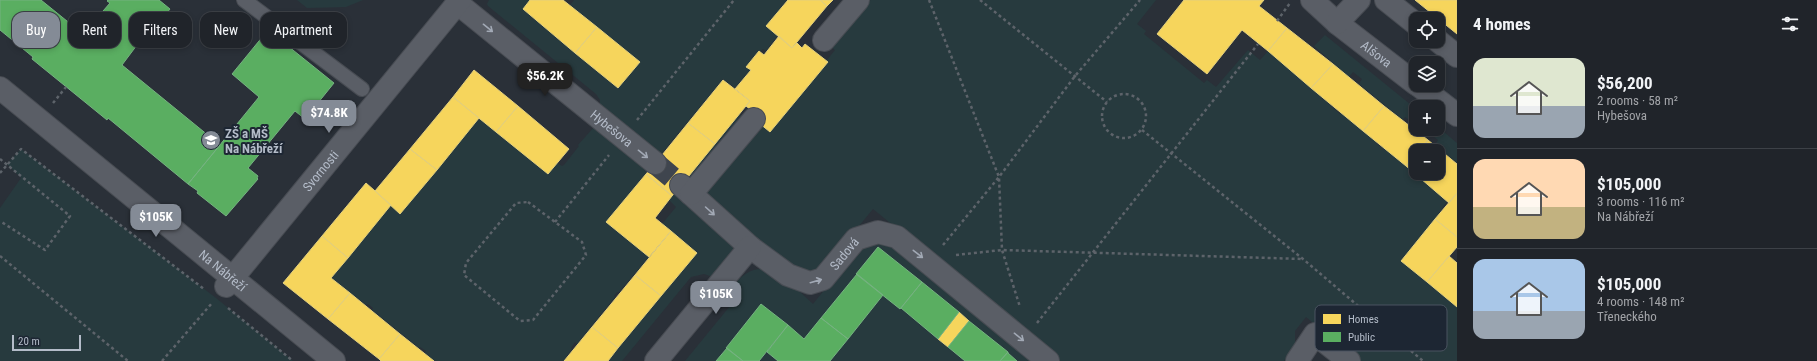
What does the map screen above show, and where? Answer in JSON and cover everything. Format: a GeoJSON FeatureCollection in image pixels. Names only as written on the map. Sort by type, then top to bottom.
{"type":"FeatureCollection","features":[{"type":"Feature","properties":{"kind":"street"},"geometry":{"type":"LineString","coordinates":[[824,40],[858,0]]}},
{"type":"Feature","properties":{"kind":"street","name":"Alšova"},"geometry":{"type":"LineString","coordinates":[[1312,0],[1337,23],[1409,78]]}},
{"type":"Feature","properties":{"kind":"street"},"geometry":{"type":"LineString","coordinates":[[1337,23],[1358,0]]}},
{"type":"Feature","properties":{"kind":"street"},"geometry":{"type":"LineString","coordinates":[[1386,0],[1409,18]]}},
{"type":"Feature","properties":{"kind":"street","name":"Hybešova"},"geometry":{"type":"LineString","coordinates":[[459,2],[655,163]]}},
{"type":"Feature","properties":{"kind":"street","name":"Svornosti"},"geometry":{"type":"LineString","coordinates":[[221,292],[459,2]]}},
{"type":"Feature","properties":{"kind":"street"},"geometry":{"type":"LineString","coordinates":[[1445,47],[1457,56]]}},
{"type":"Feature","properties":{"kind":"street","name":"Na Nábřeží"},"geometry":{"type":"LineString","coordinates":[[0,88],[221,292],[334,361]]}},
{"type":"Feature","properties":{"kind":"street","name":"Alšova"},"geometry":{"type":"LineString","coordinates":[[1427,92],[1457,115]]}},
{"type":"Feature","properties":{"kind":"street","name":"Sadová"},"geometry":{"type":"LineString","coordinates":[[754,119],[686,190],[750,247],[788,275],[810,283],[823,279],[856,238],[878,232],[897,237],[931,260],[1026,337],[1048,361]]}},
{"type":"Feature","properties":{"kind":"street"},"geometry":{"type":"LineString","coordinates":[[656,361],[750,247]]}},
{"type":"Feature","properties":{"kind":"street"},"geometry":{"type":"LineString","coordinates":[[1297,361],[1315,334]]}},
{"type":"Feature","properties":{"kind":"street"},"geometry":{"type":"LineString","coordinates":[[1336,351],[1349,361]]}},
{"type":"Feature","properties":{"kind":"lane"},"geometry":{"type":"LineString","coordinates":[[244,0],[362,89]]}},
{"type":"Feature","properties":{"kind":"path"},"geometry":{"type":"LineString","coordinates":[[555,222],[734,0]]}},
{"type":"Feature","properties":{"kind":"path"},"geometry":{"type":"LineString","coordinates":[[929,0],[999,177],[1002,250],[1026,337]]}},
{"type":"Feature","properties":{"kind":"path"},"geometry":{"type":"LineString","coordinates":[[980,0],[1107,102]]}},
{"type":"Feature","properties":{"kind":"path"},"geometry":{"type":"LineString","coordinates":[[931,260],[999,177],[1075,76],[1140,0]]}},
{"type":"Feature","properties":{"kind":"path"},"geometry":{"type":"LineString","coordinates":[[1277,20],[1293,0]]}},
{"type":"Feature","properties":{"kind":"path"},"geometry":{"type":"LineString","coordinates":[[1026,337],[1170,153],[1258,44]]}},
{"type":"Feature","properties":{"kind":"path"},"geometry":{"type":"LineString","coordinates":[[52,105],[66,87]]}},
{"type":"Feature","properties":{"kind":"path"},"geometry":{"type":"LineString","coordinates":[[1120,94],[1128,94],[1141,101],[1145,108],[1146,115],[1142,130],[1130,138],[1116,138],[1110,134],[1102,122],[1103,108],[1107,102],[1120,94]]}},
{"type":"Feature","properties":{"kind":"path"},"geometry":{"type":"LineString","coordinates":[[1142,130],[1356,305]]}},
{"type":"Feature","properties":{"kind":"path"},"geometry":{"type":"LineString","coordinates":[[0,173],[21,149],[221,292],[293,361]]}},
{"type":"Feature","properties":{"kind":"path"},"geometry":{"type":"LineString","coordinates":[[0,159],[21,178],[70,216],[45,250],[0,221]]}},
{"type":"Feature","properties":{"kind":"path"},"geometry":{"type":"LineString","coordinates":[[528,202],[555,222],[582,242],[586,255],[533,320],[520,321],[464,275],[466,263],[516,203],[528,202]]}},
{"type":"Feature","properties":{"kind":"path"},"geometry":{"type":"LineString","coordinates":[[931,260],[1002,250],[1303,260]]}},
{"type":"Feature","properties":{"kind":"path"},"geometry":{"type":"LineString","coordinates":[[0,256],[128,361]]}},
{"type":"Feature","properties":{"kind":"path"},"geometry":{"type":"LineString","coordinates":[[162,361],[221,292]]}},
{"type":"Feature","properties":{"kind":"path"},"geometry":{"type":"LineString","coordinates":[[1411,351],[1423,361]]}},
{"type":"Feature","properties":{"kind":"green space"},"geometry":{"type":"Polygon","coordinates":[[[297,0],[363,0],[346,7],[307,8],[297,0]]]}},
{"type":"Feature","properties":{"kind":"green space"},"geometry":{"type":"Polygon","coordinates":[[[489,0],[530,0],[523,9],[592,67],[639,61],[570,5],[574,0],[787,0],[766,26],[778,35],[766,51],[763,49],[750,61],[751,69],[735,88],[723,79],[658,158],[600,107],[600,100],[596,94],[488,6],[487,4],[489,0]]]}},
{"type":"Feature","properties":{"kind":"green space"},"geometry":{"type":"Polygon","coordinates":[[[871,0],[1156,0],[1137,24],[1146,31],[1144,34],[1204,83],[1207,80],[1216,87],[1248,50],[1260,60],[1268,51],[1340,114],[1341,113],[1377,142],[1376,143],[1381,147],[1382,146],[1409,168],[1409,180],[1424,180],[1448,200],[1435,219],[1401,260],[1457,306],[1457,361],[1360,361],[1348,351],[1447,351],[1447,305],[1315,305],[1315,324],[1306,317],[1295,331],[1295,347],[1284,361],[1060,361],[873,209],[826,266],[813,272],[805,272],[792,267],[685,180],[739,114],[751,123],[755,118],[770,131],[835,50],[829,45],[865,3],[871,0]]]}},
{"type":"Feature","properties":{"kind":"green space"},"geometry":{"type":"Polygon","coordinates":[[[1325,35],[1409,103],[1409,120],[1405,117],[1403,120],[1359,84],[1362,79],[1353,72],[1349,77],[1314,46],[1325,35]]]}},
{"type":"Feature","properties":{"kind":"green space"},"geometry":{"type":"Polygon","coordinates":[[[479,117],[562,166],[595,126],[649,169],[607,222],[649,257],[619,292],[617,292],[614,296],[615,297],[577,344],[575,342],[571,348],[572,349],[563,361],[434,361],[425,353],[426,351],[420,347],[419,348],[372,310],[373,308],[368,304],[366,305],[331,278],[390,204],[479,117]]]}},
{"type":"Feature","properties":{"kind":"green space"},"geometry":{"type":"Polygon","coordinates":[[[1445,133],[1457,143],[1457,163],[1445,153],[1445,144],[1436,144],[1438,140],[1433,136],[1445,136],[1445,133]]]}},
{"type":"Feature","properties":{"kind":"green space"},"geometry":{"type":"Polygon","coordinates":[[[21,149],[216,298],[293,361],[0,361],[0,208],[21,178],[7,164],[21,149]]]}},
{"type":"Feature","properties":{"kind":"green space"},"geometry":{"type":"Polygon","coordinates":[[[676,191],[733,243],[733,253],[713,277],[704,274],[691,277],[622,361],[607,361],[697,252],[662,224],[676,207],[669,200],[676,191]]]}},
{"type":"Feature","properties":{"kind":"green space"},"geometry":{"type":"Polygon","coordinates":[[[884,240],[1038,361],[685,361],[730,306],[731,298],[729,291],[747,273],[756,269],[765,269],[774,272],[783,277],[813,304],[859,247],[884,240]]]}},
{"type":"Feature","properties":{"kind":"building: Homes"},"geometry":{"type":"Polygon","coordinates":[[[530,0],[563,0],[597,27],[575,53],[523,9],[530,0]]]}},
{"type":"Feature","properties":{"kind":"building: Homes"},"geometry":{"type":"Polygon","coordinates":[[[788,0],[820,0],[827,6],[792,48],[766,26],[788,0]]]}},
{"type":"Feature","properties":{"kind":"building: Homes"},"geometry":{"type":"Polygon","coordinates":[[[820,0],[833,0],[827,6],[820,0]]]}},
{"type":"Feature","properties":{"kind":"building: Homes"},"geometry":{"type":"Polygon","coordinates":[[[1184,0],[1264,0],[1259,6],[1287,28],[1268,51],[1242,30],[1207,74],[1157,34],[1184,0]]]}},
{"type":"Feature","properties":{"kind":"building: Homes"},"geometry":{"type":"Polygon","coordinates":[[[1415,0],[1457,0],[1457,34],[1445,24],[1445,12],[1430,12],[1415,0]]]}},
{"type":"Feature","properties":{"kind":"building: Homes"},"geometry":{"type":"Polygon","coordinates":[[[597,27],[640,62],[618,88],[575,53],[597,27]]]}},
{"type":"Feature","properties":{"kind":"building: Homes"},"geometry":{"type":"Polygon","coordinates":[[[1287,28],[1333,64],[1311,88],[1268,51],[1287,28]]]}},
{"type":"Feature","properties":{"kind":"building: Homes"},"geometry":{"type":"Polygon","coordinates":[[[779,36],[792,48],[797,43],[802,48],[805,44],[828,62],[770,132],[748,114],[751,110],[746,106],[750,101],[735,89],[751,70],[746,67],[759,51],[764,55],[779,36]]]}},
{"type":"Feature","properties":{"kind":"building: Homes"},"geometry":{"type":"Polygon","coordinates":[[[1333,64],[1384,106],[1363,131],[1311,88],[1333,64]]]}},
{"type":"Feature","properties":{"kind":"building: Homes"},"geometry":{"type":"Polygon","coordinates":[[[474,70],[518,106],[496,132],[453,97],[474,70]]]}},
{"type":"Feature","properties":{"kind":"building: Homes"},"geometry":{"type":"Polygon","coordinates":[[[723,80],[750,101],[715,144],[688,123],[723,80]]]}},
{"type":"Feature","properties":{"kind":"building: Homes"},"geometry":{"type":"Polygon","coordinates":[[[453,97],[479,118],[437,170],[410,149],[453,97]]]}},
{"type":"Feature","properties":{"kind":"building: Homes"},"geometry":{"type":"Polygon","coordinates":[[[518,106],[569,149],[548,174],[496,132],[518,106]]]}},
{"type":"Feature","properties":{"kind":"building: Homes"},"geometry":{"type":"Polygon","coordinates":[[[1384,106],[1409,125],[1409,136],[1423,136],[1428,140],[1425,144],[1409,144],[1409,162],[1406,166],[1363,131],[1384,106]]]}},
{"type":"Feature","properties":{"kind":"building: Homes"},"geometry":{"type":"Polygon","coordinates":[[[688,123],[715,144],[684,182],[658,160],[688,123]]]}},
{"type":"Feature","properties":{"kind":"building: Homes"},"geometry":{"type":"Polygon","coordinates":[[[1428,140],[1433,144],[1425,144],[1428,140]]]}},
{"type":"Feature","properties":{"kind":"building: Homes"},"geometry":{"type":"Polygon","coordinates":[[[410,149],[437,170],[400,214],[375,191],[410,149]]]}},
{"type":"Feature","properties":{"kind":"building: Homes"},"geometry":{"type":"Polygon","coordinates":[[[1445,154],[1457,164],[1457,193],[1449,203],[1422,180],[1445,180],[1445,154]]]}},
{"type":"Feature","properties":{"kind":"building: Homes"},"geometry":{"type":"Polygon","coordinates":[[[658,160],[684,182],[672,196],[646,174],[658,160]]]}},
{"type":"Feature","properties":{"kind":"building: Homes"},"geometry":{"type":"Polygon","coordinates":[[[646,174],[672,196],[655,218],[671,231],[649,257],[606,222],[646,174]]]}},
{"type":"Feature","properties":{"kind":"building: Homes"},"geometry":{"type":"Polygon","coordinates":[[[366,183],[391,205],[348,258],[322,236],[366,183]]]}},
{"type":"Feature","properties":{"kind":"building: Homes"},"geometry":{"type":"Polygon","coordinates":[[[1457,193],[1457,237],[1435,219],[1457,193]]]}},
{"type":"Feature","properties":{"kind":"building: Homes"},"geometry":{"type":"Polygon","coordinates":[[[1435,219],[1457,237],[1457,247],[1427,282],[1401,261],[1435,219]]]}},
{"type":"Feature","properties":{"kind":"building: Homes"},"geometry":{"type":"Polygon","coordinates":[[[671,231],[697,253],[661,296],[635,275],[671,231]]]}},
{"type":"Feature","properties":{"kind":"building: Homes"},"geometry":{"type":"Polygon","coordinates":[[[322,236],[348,258],[331,278],[350,293],[328,319],[283,283],[322,236]]]}},
{"type":"Feature","properties":{"kind":"building: Homes"},"geometry":{"type":"Polygon","coordinates":[[[1449,256],[1457,263],[1457,307],[1427,282],[1449,256]]]}},
{"type":"Feature","properties":{"kind":"building: Homes"},"geometry":{"type":"Polygon","coordinates":[[[635,275],[661,296],[618,348],[592,327],[635,275]]]}},
{"type":"Feature","properties":{"kind":"building: Homes"},"geometry":{"type":"Polygon","coordinates":[[[350,293],[400,334],[379,359],[328,319],[350,293]]]}},
{"type":"Feature","properties":{"kind":"building: Homes"},"geometry":{"type":"Polygon","coordinates":[[[959,312],[969,321],[948,347],[938,339],[959,312]]]}},
{"type":"Feature","properties":{"kind":"building: Homes"},"geometry":{"type":"Polygon","coordinates":[[[592,327],[618,348],[608,361],[564,361],[592,327]]]}},
{"type":"Feature","properties":{"kind":"building: Homes"},"geometry":{"type":"Polygon","coordinates":[[[400,334],[434,361],[381,361],[379,359],[400,334]]]}},
{"type":"Feature","properties":{"kind":"building: Public"},"geometry":{"type":"Polygon","coordinates":[[[0,0],[41,0],[56,12],[12,12],[12,40],[0,30],[0,0]]]}},
{"type":"Feature","properties":{"kind":"building: Public"},"geometry":{"type":"Polygon","coordinates":[[[159,0],[170,9],[168,12],[129,12],[129,48],[135,48],[122,65],[220,145],[188,184],[108,118],[107,120],[32,59],[33,57],[22,48],[60,48],[60,15],[68,22],[68,48],[121,48],[121,12],[102,12],[110,3],[107,1],[159,0]]]}},
{"type":"Feature","properties":{"kind":"building: Public"},"geometry":{"type":"Polygon","coordinates":[[[260,40],[260,48],[290,48],[334,83],[305,119],[295,111],[248,168],[258,176],[258,179],[226,216],[188,184],[259,97],[232,74],[260,40]]]}},
{"type":"Feature","properties":{"kind":"building: Public"},"geometry":{"type":"Polygon","coordinates":[[[878,247],[922,282],[900,309],[856,274],[878,247]]]}},
{"type":"Feature","properties":{"kind":"building: Public"},"geometry":{"type":"Polygon","coordinates":[[[857,274],[883,295],[848,339],[821,318],[857,274]]]}},
{"type":"Feature","properties":{"kind":"building: Public"},"geometry":{"type":"Polygon","coordinates":[[[922,282],[959,312],[938,339],[901,308],[922,282]]]}},
{"type":"Feature","properties":{"kind":"building: Public"},"geometry":{"type":"Polygon","coordinates":[[[761,304],[788,325],[759,361],[743,361],[726,348],[761,304]]]}},
{"type":"Feature","properties":{"kind":"building: Public"},"geometry":{"type":"Polygon","coordinates":[[[821,318],[848,339],[830,361],[778,361],[767,352],[788,325],[804,339],[821,318]]]}},
{"type":"Feature","properties":{"kind":"building: Public"},"geometry":{"type":"Polygon","coordinates":[[[969,321],[1008,352],[1000,361],[965,361],[948,347],[969,321]]]}},
{"type":"Feature","properties":{"kind":"building: Public"},"geometry":{"type":"Polygon","coordinates":[[[727,348],[743,361],[716,361],[727,348]]]}},
{"type":"Feature","properties":{"kind":"building: Public"},"geometry":{"type":"Polygon","coordinates":[[[1008,353],[1017,361],[1000,361],[1008,353]]]}},
{"type":"Feature","properties":{"kind":"tunnel"},"geometry":{"type":"LineString","coordinates":[[655,163],[681,185]]}},
{"type":"Feature","properties":{"kind":"place","name":"ZŠ a MŠ Na Nábřeží"},"geometry":{"type":"Point","coordinates":[211,140]}}]}
